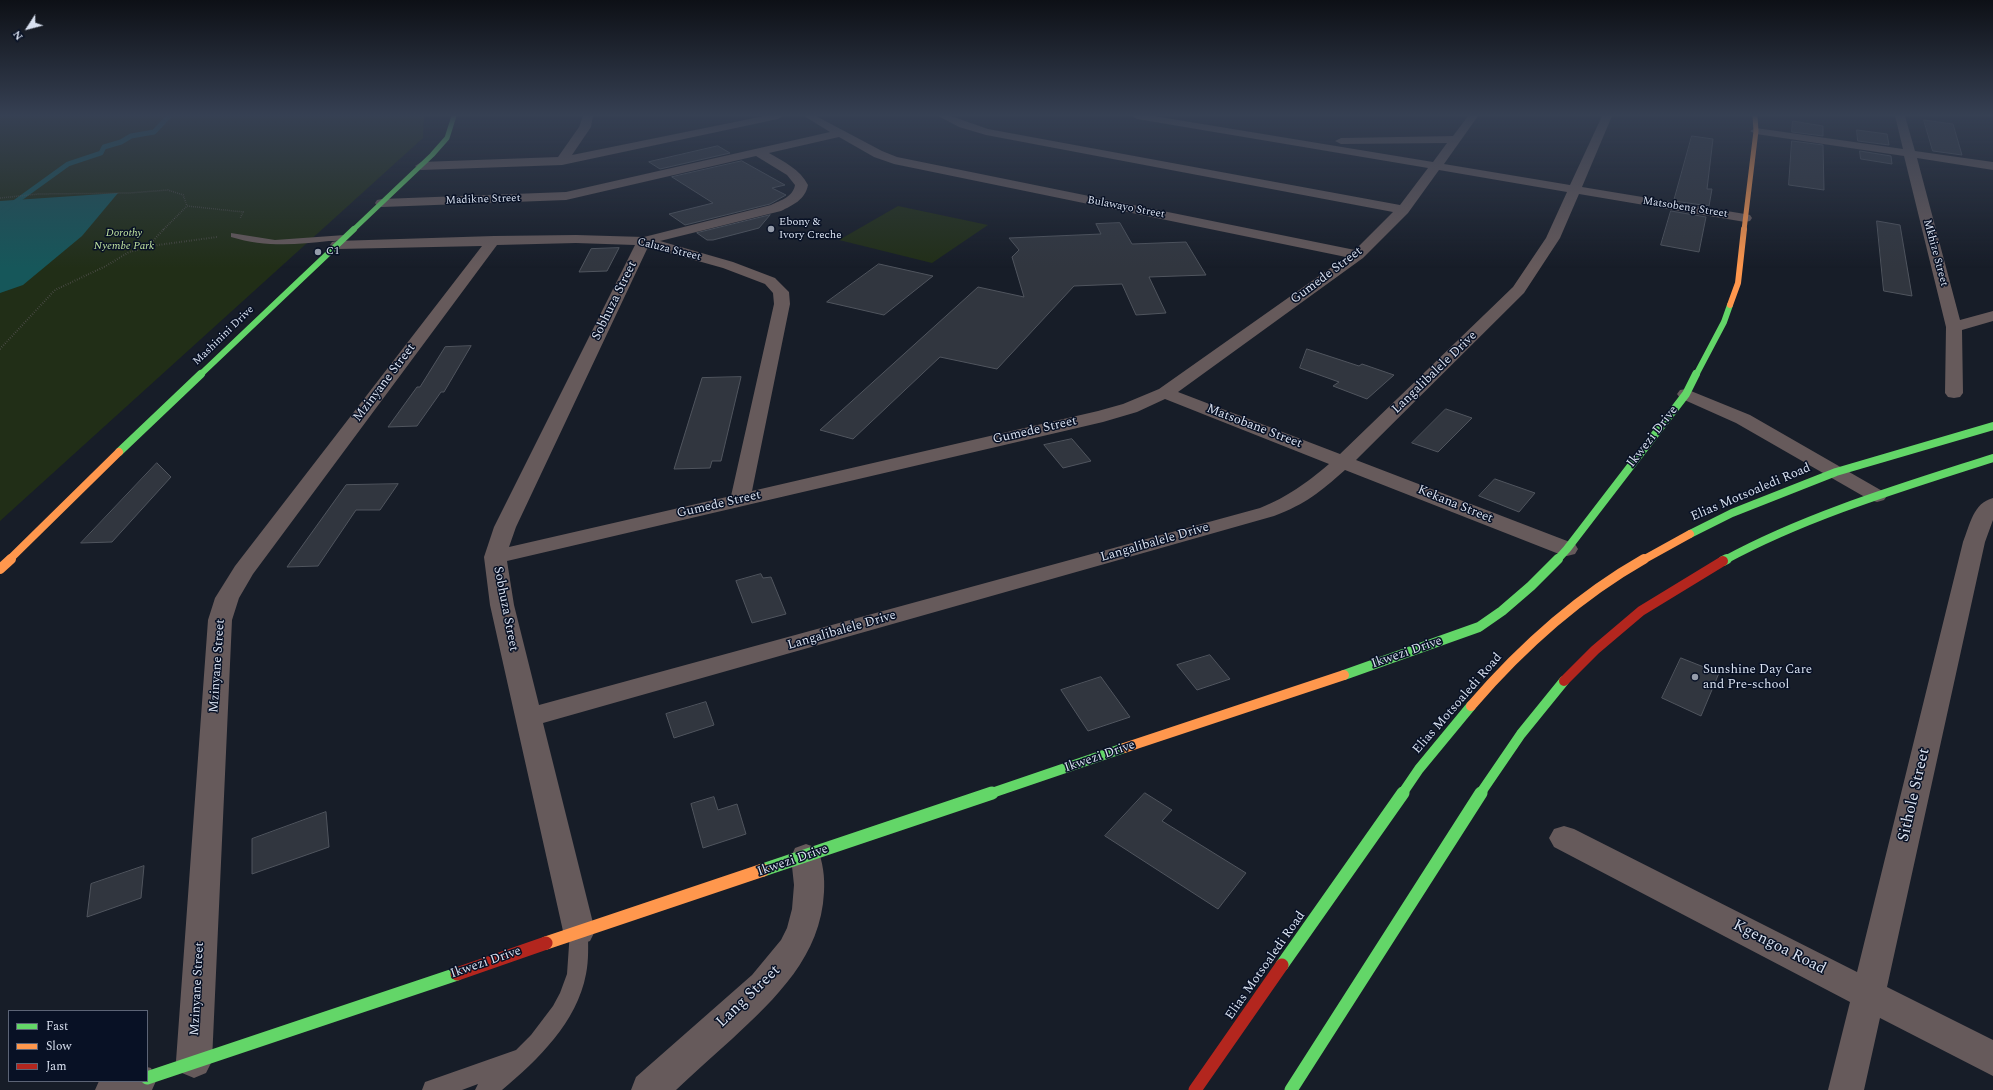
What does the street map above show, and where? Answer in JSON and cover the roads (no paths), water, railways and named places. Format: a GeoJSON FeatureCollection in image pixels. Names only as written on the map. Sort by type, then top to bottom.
{"type":"FeatureCollection","features":[{"type":"Feature","properties":{"kind":"street","name":"Mashinini Drive"},"geometry":{"type":"LineString","coordinates":[[0,569],[75,494],[420,167]]}},
{"type":"Feature","properties":{"kind":"street","name":"Madikne Street"},"geometry":{"type":"LineString","coordinates":[[382,203],[566,196],[697,167]]}},
{"type":"Feature","properties":{"kind":"street"},"geometry":{"type":"LineString","coordinates":[[644,241],[776,208],[792,201],[800,195],[803,188],[802,183],[797,176],[782,167]]}},
{"type":"Feature","properties":{"kind":"street","name":"Bulawayo Street"},"geometry":{"type":"LineString","coordinates":[[928,167],[1358,255]]}},
{"type":"Feature","properties":{"kind":"street"},"geometry":{"type":"LineString","coordinates":[[1172,167],[1403,210]]}},
{"type":"Feature","properties":{"kind":"street","name":"Gumede Street"},"geometry":{"type":"LineString","coordinates":[[495,557],[1103,416],[1130,408],[1165,392],[1325,280],[1358,255],[1403,210],[1436,167]]}},
{"type":"Feature","properties":{"kind":"street","name":"Matsobeng Street"},"geometry":{"type":"LineString","coordinates":[[1436,167],[1745,218]]}},
{"type":"Feature","properties":{"kind":"street","name":"Langalibalele Drive"},"geometry":{"type":"LineString","coordinates":[[528,718],[1267,512],[1290,503],[1310,490],[1344,461],[1498,313],[1519,290],[1550,244],[1584,167]]}},
{"type":"Feature","properties":{"kind":"street","name":"Ikwezi Drive"},"geometry":{"type":"LineString","coordinates":[[148,1078],[579,931],[806,857],[1434,644],[1478,626],[1502,611],[1525,591],[1567,549],[1686,394],[1724,322],[1738,283],[1744,243],[1745,218],[1751,167]]}},
{"type":"Feature","properties":{"kind":"street","name":"Mkhize Street"},"geometry":{"type":"LineString","coordinates":[[1912,167],[1954,327],[1954,393]]}},
{"type":"Feature","properties":{"kind":"street","name":"Caluza Street"},"geometry":{"type":"LineString","coordinates":[[341,241],[611,239],[644,241],[735,268],[770,281],[781,292],[782,304],[740,500]]}},
{"type":"Feature","properties":{"kind":"street","name":"Mzinyane Street"},"geometry":{"type":"LineString","coordinates":[[194,1061],[220,620],[227,598],[243,570],[494,240]]}},
{"type":"Feature","properties":{"kind":"street","name":"Sobhuza Street"},"geometry":{"type":"LineString","coordinates":[[579,931],[502,605],[495,557],[505,527],[644,241]]}},
{"type":"Feature","properties":{"kind":"street"},"geometry":{"type":"LineString","coordinates":[[1954,327],[1993,316]]}},
{"type":"Feature","properties":{"kind":"street","name":"Matsobane Street"},"geometry":{"type":"LineString","coordinates":[[1165,392],[1344,461]]}},
{"type":"Feature","properties":{"kind":"street"},"geometry":{"type":"LineString","coordinates":[[1686,394],[1743,419],[1877,496]]}},
{"type":"Feature","properties":{"kind":"street","name":"Elias Motsoaledi Road"},"geometry":{"type":"LineString","coordinates":[[1195,1090],[1420,769],[1475,701],[1534,640],[1579,602],[1619,573],[1685,536],[1732,513],[1836,472],[1993,426]]}},
{"type":"Feature","properties":{"kind":"street"},"geometry":{"type":"LineString","coordinates":[[1291,1090],[1476,800],[1521,734],[1560,686],[1595,650],[1641,611],[1724,560],[1758,542],[1877,496],[1993,458]]}},
{"type":"Feature","properties":{"kind":"street","name":"Kekana Street"},"geometry":{"type":"LineString","coordinates":[[1344,461],[1567,549]]}},
{"type":"Feature","properties":{"kind":"street","name":"Sithole Street"},"geometry":{"type":"LineString","coordinates":[[1846,1090],[1974,542],[1986,510],[1993,504]]}},
{"type":"Feature","properties":{"kind":"street","name":"Kgengoa Road"},"geometry":{"type":"LineString","coordinates":[[1564,838],[1993,1059]]}},
{"type":"Feature","properties":{"kind":"street","name":"Lang Street"},"geometry":{"type":"LineString","coordinates":[[649,1090],[768,982],[788,957],[802,931],[809,905],[810,880],[806,857]]}},
{"type":"Feature","properties":{"kind":"street"},"geometry":{"type":"LineString","coordinates":[[114,1090],[135,1082]]}},
{"type":"Feature","properties":{"kind":"lane"},"geometry":{"type":"LineString","coordinates":[[234,235],[246,240],[285,243],[341,241]]}},
{"type":"Feature","properties":{"kind":"lane"},"geometry":{"type":"LineString","coordinates":[[486,1090],[525,1057],[567,1001],[575,979],[579,931]]}},
{"type":"Feature","properties":{"kind":"lane"},"geometry":{"type":"LineString","coordinates":[[433,1090],[525,1057]]}},
{"type":"Feature","properties":{"kind":"waterway"},"geometry":{"type":"LineString","coordinates":[[0,213],[64,167]]}},
{"type":"Feature","properties":{"kind":"place","name":"Ebony & Ivory Creche"},"geometry":{"type":"Point","coordinates":[771,229]}},
{"type":"Feature","properties":{"kind":"place","name":"C1"},"geometry":{"type":"Point","coordinates":[318,252]}},
{"type":"Feature","properties":{"kind":"place","name":"Sunshine Day Care and Pre-school"},"geometry":{"type":"Point","coordinates":[1695,677]}},
{"type":"Feature","properties":{"kind":"park label","name":"Dorothy Nyembe Park"},"geometry":{"type":"Point","coordinates":[124,240]}}]}
